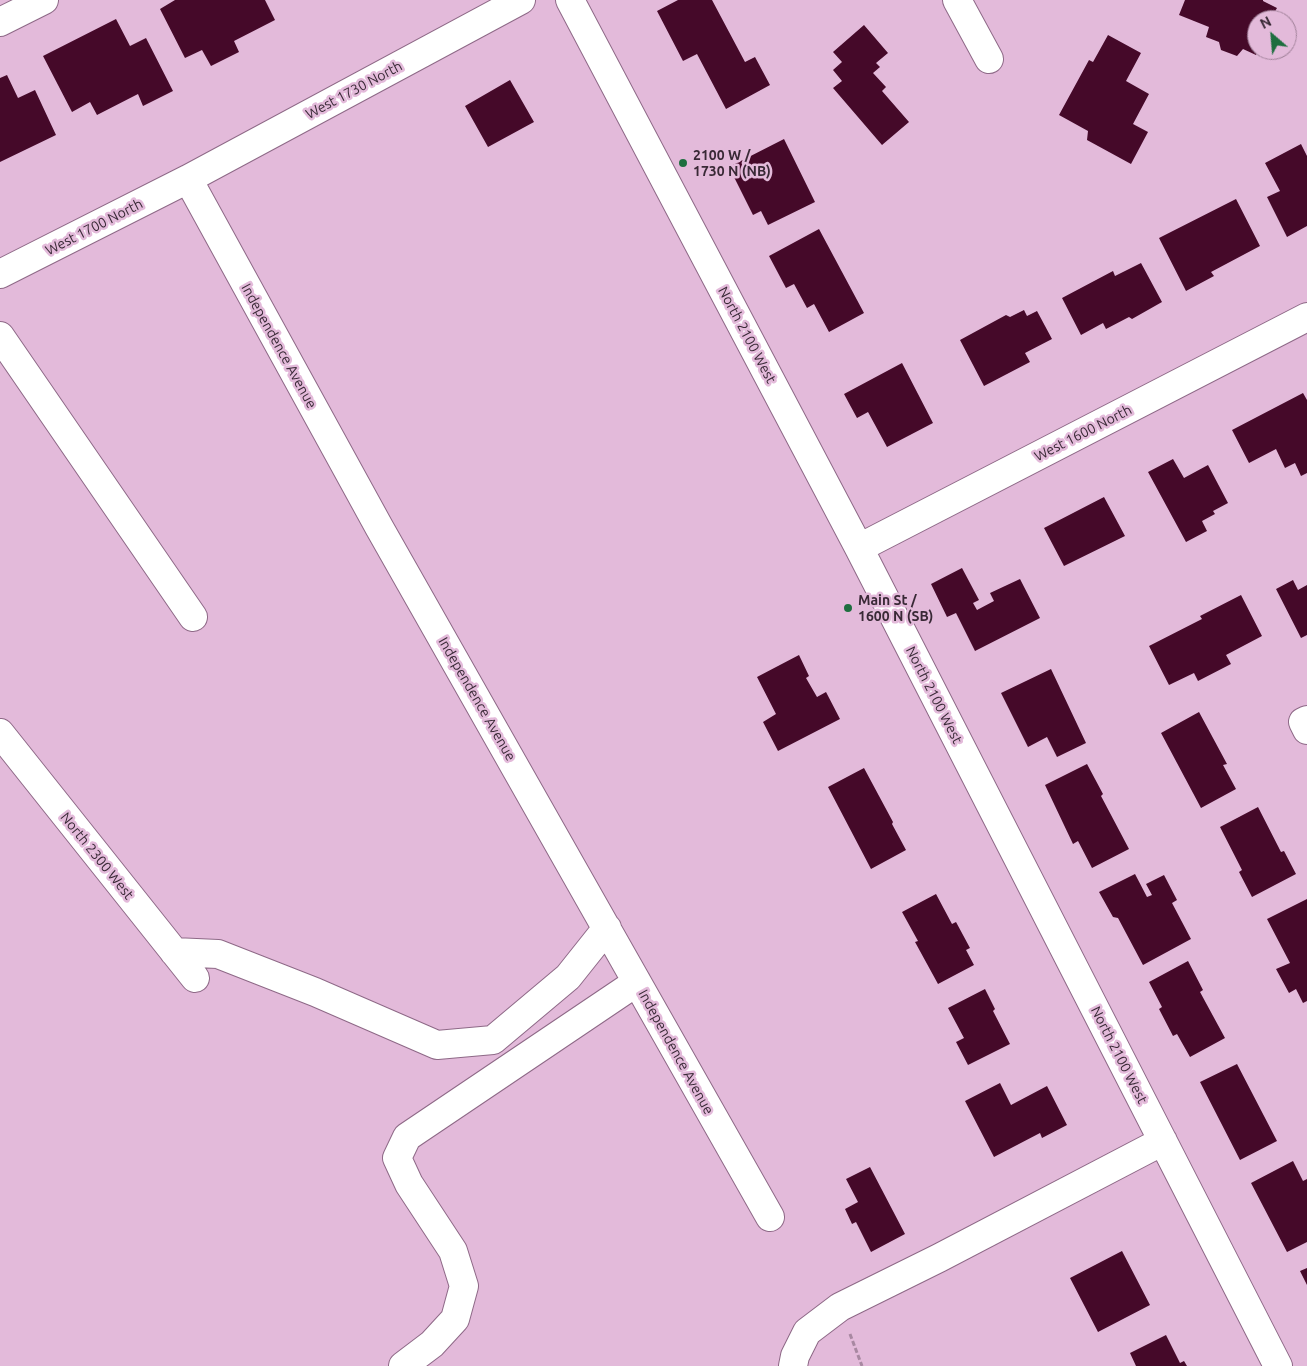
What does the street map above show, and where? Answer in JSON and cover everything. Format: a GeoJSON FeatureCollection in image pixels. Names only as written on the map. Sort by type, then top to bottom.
{"type":"FeatureCollection","features":[{"type":"Feature","properties":{"kind":"street"},"geometry":{"type":"LineString","coordinates":[[0,22],[44,0]]}},
{"type":"Feature","properties":{"kind":"street","name":"West 1730 North"},"geometry":{"type":"LineString","coordinates":[[188,179],[521,0]]}},
{"type":"Feature","properties":{"kind":"street","name":"North 2100 West"},"geometry":{"type":"LineString","coordinates":[[570,0],[859,548],[1278,1366]]}},
{"type":"Feature","properties":{"kind":"street"},"geometry":{"type":"LineString","coordinates":[[957,0],[989,59]]}},
{"type":"Feature","properties":{"kind":"street","name":"West 1700 North"},"geometry":{"type":"LineString","coordinates":[[0,274],[188,179]]}},
{"type":"Feature","properties":{"kind":"street","name":"Independence Avenue"},"geometry":{"type":"LineString","coordinates":[[188,179],[379,526],[770,1217]]}},
{"type":"Feature","properties":{"kind":"street","name":"West 1600 North"},"geometry":{"type":"LineString","coordinates":[[859,548],[1307,318]]}},
{"type":"Feature","properties":{"kind":"street"},"geometry":{"type":"LineString","coordinates":[[0,336],[193,617]]}},
{"type":"Feature","properties":{"kind":"street","name":"North 2300 West"},"geometry":{"type":"LineString","coordinates":[[0,733],[195,978]]}},
{"type":"Feature","properties":{"kind":"street"},"geometry":{"type":"LineString","coordinates":[[174,952],[218,954],[315,992],[438,1045],[493,1040],[568,977],[607,928]]}},
{"type":"Feature","properties":{"kind":"street"},"geometry":{"type":"LineString","coordinates":[[403,1366],[432,1344],[454,1319],[464,1286],[453,1251],[409,1184],[396,1158],[407,1137],[637,982]]}},
{"type":"Feature","properties":{"kind":"street"},"geometry":{"type":"LineString","coordinates":[[793,1366],[795,1356],[807,1332],[840,1307],[939,1258],[1163,1141]]}},
{"type":"Feature","properties":{"kind":"building"},"geometry":{"type":"Polygon","coordinates":[[[175,0],[265,0],[275,20],[234,41],[239,52],[211,66],[202,50],[185,58],[160,9],[175,0]]]}},
{"type":"Feature","properties":{"kind":"building"},"geometry":{"type":"Polygon","coordinates":[[[678,0],[712,0],[745,62],[755,57],[770,85],[726,109],[697,54],[683,61],[657,11],[678,0]]]}},
{"type":"Feature","properties":{"kind":"building"},"geometry":{"type":"Polygon","coordinates":[[[1185,0],[1263,0],[1277,8],[1276,10],[1247,10],[1247,51],[1243,49],[1237,56],[1221,50],[1219,42],[1206,37],[1209,27],[1179,15],[1185,0]]]}},
{"type":"Feature","properties":{"kind":"building"},"geometry":{"type":"Polygon","coordinates":[[[116,19],[130,46],[146,38],[173,91],[143,106],[138,94],[97,115],[90,102],[72,112],[43,56],[116,19]]]}},
{"type":"Feature","properties":{"kind":"building"},"geometry":{"type":"Polygon","coordinates":[[[864,25],[888,53],[876,63],[880,67],[873,73],[886,87],[882,91],[909,122],[882,145],[833,88],[842,81],[833,70],[842,62],[833,52],[864,25]]]}},
{"type":"Feature","properties":{"kind":"building"},"geometry":{"type":"Polygon","coordinates":[[[1108,35],[1141,53],[1126,81],[1149,94],[1133,124],[1148,132],[1131,164],[1087,140],[1088,131],[1059,115],[1089,60],[1093,62],[1108,35]]]}},
{"type":"Feature","properties":{"kind":"building"},"geometry":{"type":"Polygon","coordinates":[[[7,75],[18,98],[35,90],[56,135],[0,162],[0,78],[7,75]]]}},
{"type":"Feature","properties":{"kind":"building"},"geometry":{"type":"Polygon","coordinates":[[[510,80],[534,122],[488,147],[465,106],[510,80]]]}},
{"type":"Feature","properties":{"kind":"building"},"geometry":{"type":"Polygon","coordinates":[[[784,139],[815,202],[768,225],[761,211],[753,215],[729,167],[784,139]]]}},
{"type":"Feature","properties":{"kind":"building"},"geometry":{"type":"Polygon","coordinates":[[[1301,144],[1307,156],[1307,226],[1287,237],[1267,197],[1280,191],[1265,163],[1301,144]]]}},
{"type":"Feature","properties":{"kind":"building"},"geometry":{"type":"Polygon","coordinates":[[[1236,199],[1260,246],[1211,272],[1214,276],[1186,291],[1159,238],[1236,199]]]}},
{"type":"Feature","properties":{"kind":"building"},"geometry":{"type":"Polygon","coordinates":[[[819,229],[864,313],[829,332],[814,304],[807,308],[794,284],[786,288],[769,256],[819,229]]]}},
{"type":"Feature","properties":{"kind":"building"},"geometry":{"type":"Polygon","coordinates":[[[1141,263],[1162,302],[1132,319],[1129,317],[1106,329],[1103,323],[1081,335],[1062,298],[1113,271],[1115,276],[1141,263]]]}},
{"type":"Feature","properties":{"kind":"building"},"geometry":{"type":"Polygon","coordinates":[[[1024,310],[1027,316],[1037,311],[1052,339],[1025,353],[1030,362],[984,386],[960,340],[1006,315],[1010,317],[1024,310]]]}},
{"type":"Feature","properties":{"kind":"building"},"geometry":{"type":"Polygon","coordinates":[[[902,363],[933,423],[887,447],[868,412],[857,418],[844,394],[902,363]]]}},
{"type":"Feature","properties":{"kind":"building"},"geometry":{"type":"Polygon","coordinates":[[[1303,393],[1307,400],[1307,473],[1301,476],[1295,463],[1285,468],[1276,449],[1249,463],[1232,430],[1303,393]]]}},
{"type":"Feature","properties":{"kind":"building"},"geometry":{"type":"Polygon","coordinates":[[[1173,459],[1184,478],[1208,465],[1228,503],[1213,511],[1215,514],[1202,521],[1207,531],[1186,542],[1148,472],[1173,459]]]}},
{"type":"Feature","properties":{"kind":"building"},"geometry":{"type":"Polygon","coordinates":[[[1104,497],[1125,536],[1064,566],[1044,528],[1104,497]]]}},
{"type":"Feature","properties":{"kind":"building"},"geometry":{"type":"Polygon","coordinates":[[[962,568],[979,600],[973,603],[977,610],[994,601],[990,593],[1020,579],[1040,618],[975,651],[956,613],[947,617],[931,584],[962,568]]]}},
{"type":"Feature","properties":{"kind":"building"},"geometry":{"type":"Polygon","coordinates":[[[1293,580],[1298,590],[1307,585],[1307,635],[1301,638],[1276,589],[1293,580]]]}},
{"type":"Feature","properties":{"kind":"building"},"geometry":{"type":"Polygon","coordinates":[[[1241,595],[1262,636],[1226,655],[1231,664],[1198,681],[1194,673],[1169,685],[1149,646],[1202,619],[1200,616],[1241,595]]]}},
{"type":"Feature","properties":{"kind":"building"},"geometry":{"type":"Polygon","coordinates":[[[799,655],[809,676],[806,678],[817,697],[826,692],[840,719],[778,751],[763,722],[776,714],[757,677],[799,655]]]}},
{"type":"Feature","properties":{"kind":"building"},"geometry":{"type":"Polygon","coordinates":[[[1051,669],[1086,743],[1057,757],[1047,737],[1028,747],[1001,693],[1051,669]]]}},
{"type":"Feature","properties":{"kind":"building"},"geometry":{"type":"Polygon","coordinates":[[[1199,712],[1227,764],[1223,765],[1236,789],[1201,808],[1161,733],[1199,712]]]}},
{"type":"Feature","properties":{"kind":"building"},"geometry":{"type":"Polygon","coordinates":[[[1087,764],[1103,794],[1101,796],[1129,849],[1092,868],[1078,841],[1073,844],[1045,785],[1087,764]]]}},
{"type":"Feature","properties":{"kind":"building"},"geometry":{"type":"Polygon","coordinates":[[[864,768],[906,850],[871,869],[828,787],[864,768]]]}},
{"type":"Feature","properties":{"kind":"building"},"geometry":{"type":"Polygon","coordinates":[[[1258,807],[1281,852],[1284,851],[1296,874],[1252,897],[1239,872],[1242,870],[1220,827],[1258,807]]]}},
{"type":"Feature","properties":{"kind":"building"},"geometry":{"type":"Polygon","coordinates":[[[1135,874],[1147,897],[1152,895],[1146,884],[1164,875],[1177,900],[1172,903],[1191,939],[1143,965],[1118,918],[1113,917],[1099,892],[1135,874]]]}},
{"type":"Feature","properties":{"kind":"building"},"geometry":{"type":"Polygon","coordinates":[[[936,894],[952,924],[956,922],[970,948],[966,950],[974,965],[938,984],[915,942],[918,941],[902,912],[936,894]]]}},
{"type":"Feature","properties":{"kind":"building"},"geometry":{"type":"Polygon","coordinates":[[[1307,899],[1307,1001],[1303,1003],[1296,989],[1289,993],[1276,969],[1290,963],[1267,919],[1307,899]]]}},
{"type":"Feature","properties":{"kind":"building"},"geometry":{"type":"Polygon","coordinates":[[[1188,961],[1203,990],[1200,992],[1225,1038],[1190,1057],[1177,1034],[1173,1036],[1159,1009],[1162,1007],[1149,982],[1188,961]]]}},
{"type":"Feature","properties":{"kind":"building"},"geometry":{"type":"Polygon","coordinates":[[[985,989],[995,1009],[993,1011],[1010,1044],[968,1065],[956,1042],[964,1038],[948,1008],[985,989]]]}},
{"type":"Feature","properties":{"kind":"building"},"geometry":{"type":"Polygon","coordinates":[[[1237,1064],[1277,1141],[1240,1160],[1200,1082],[1237,1064]]]}},
{"type":"Feature","properties":{"kind":"building"},"geometry":{"type":"Polygon","coordinates":[[[1000,1083],[1011,1105],[1047,1086],[1067,1125],[1042,1138],[1040,1133],[994,1157],[965,1101],[1000,1083]]]}},
{"type":"Feature","properties":{"kind":"building"},"geometry":{"type":"Polygon","coordinates":[[[1293,1161],[1303,1181],[1307,1179],[1307,1242],[1287,1252],[1251,1183],[1293,1161]]]}},
{"type":"Feature","properties":{"kind":"building"},"geometry":{"type":"Polygon","coordinates":[[[870,1167],[905,1234],[871,1252],[856,1222],[852,1224],[845,1209],[858,1202],[846,1179],[870,1167]]]}},
{"type":"Feature","properties":{"kind":"building"},"geometry":{"type":"Polygon","coordinates":[[[1122,1251],[1150,1305],[1098,1332],[1070,1278],[1122,1251]]]}},
{"type":"Feature","properties":{"kind":"building"},"geometry":{"type":"Polygon","coordinates":[[[1307,1268],[1307,1285],[1300,1271],[1307,1268]]]}},
{"type":"Feature","properties":{"kind":"building"},"geometry":{"type":"Polygon","coordinates":[[[1166,1335],[1180,1363],[1184,1361],[1187,1366],[1136,1366],[1130,1353],[1166,1335]]]}},
{"type":"Feature","properties":{"kind":"place","name":"2100 W / 1730 N (NB)"},"geometry":{"type":"Point","coordinates":[683,163]}},
{"type":"Feature","properties":{"kind":"place","name":"Main St / 1600 N (SB)"},"geometry":{"type":"Point","coordinates":[848,608]}}]}
